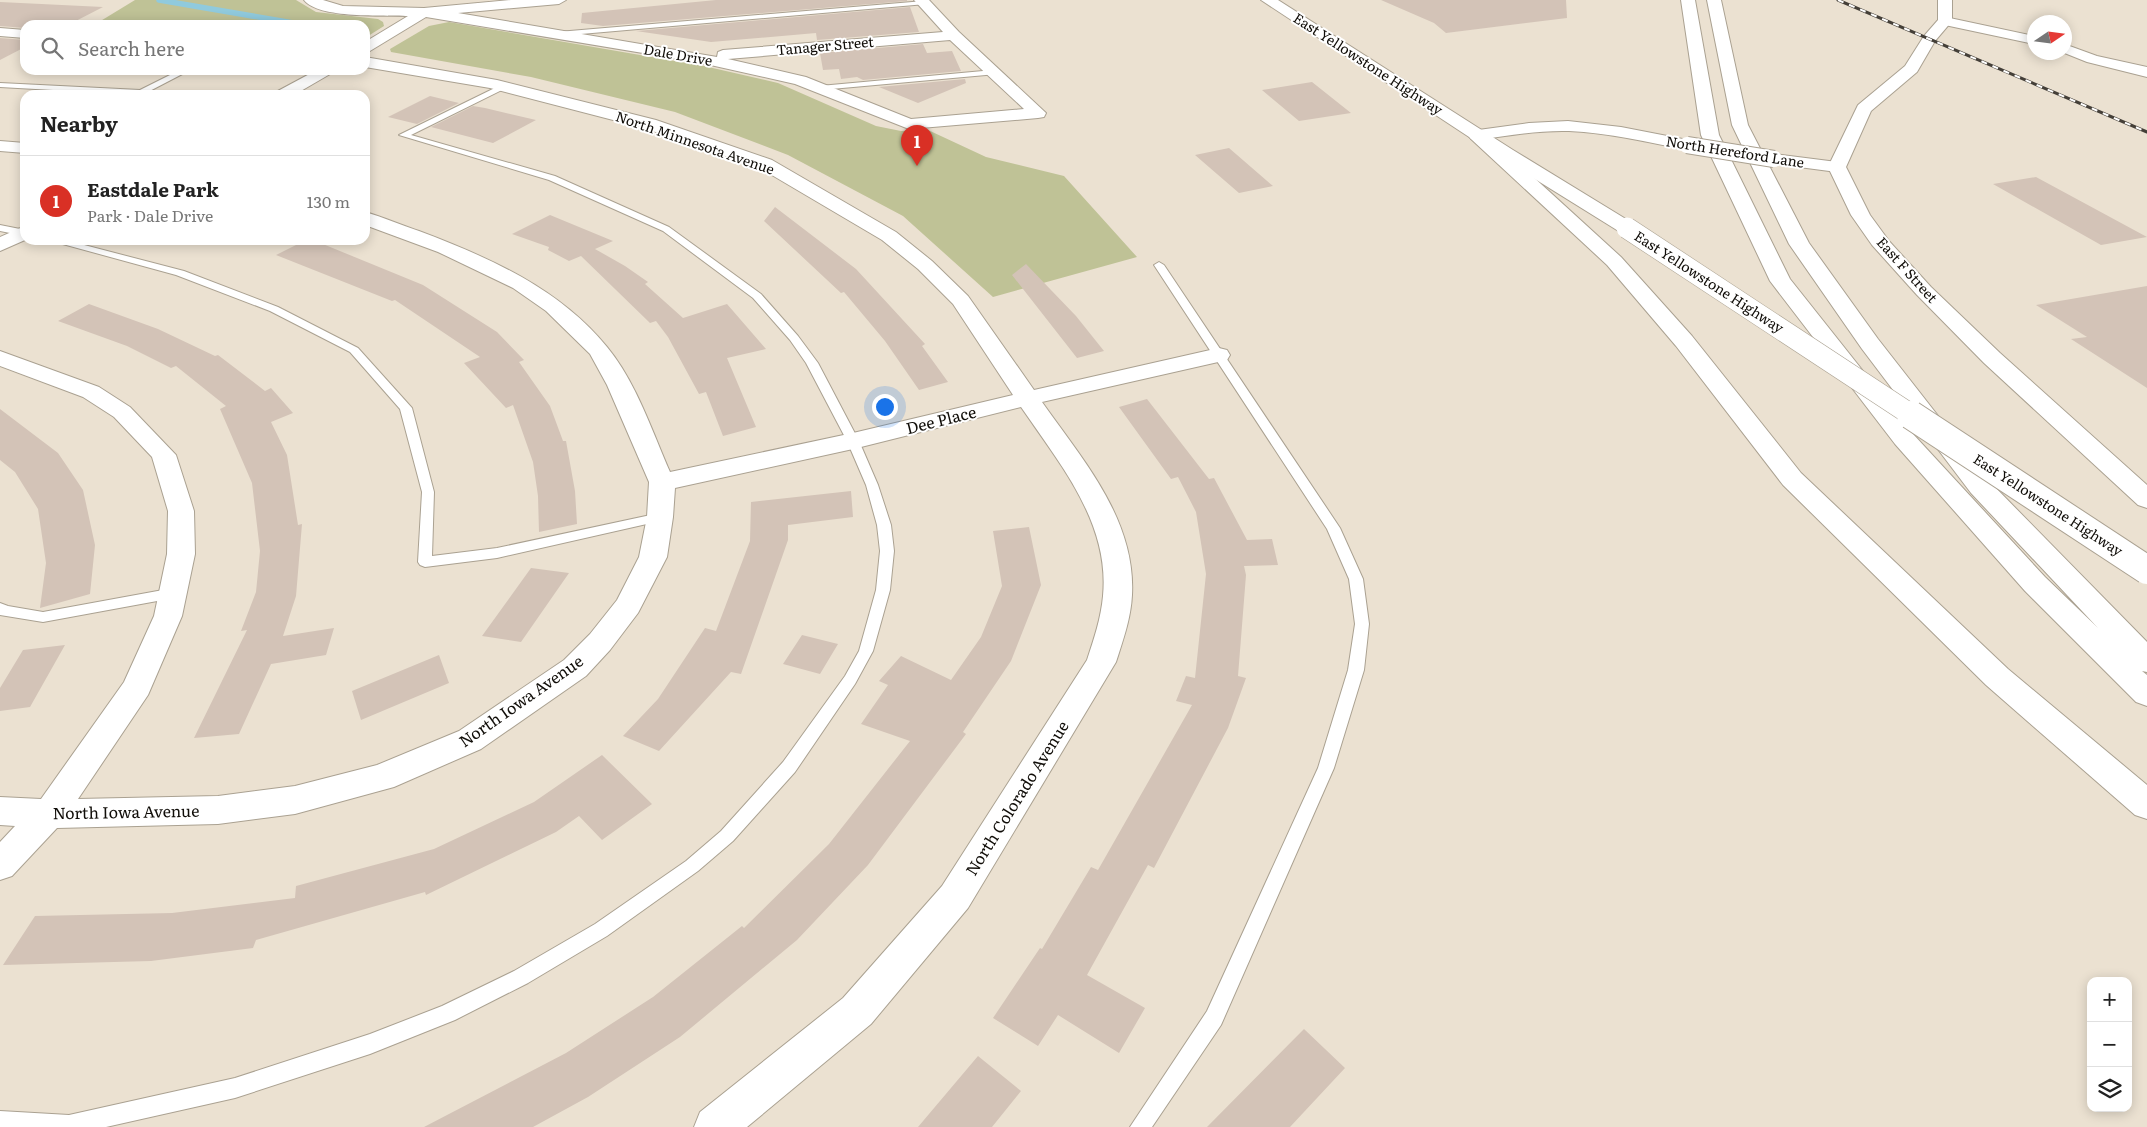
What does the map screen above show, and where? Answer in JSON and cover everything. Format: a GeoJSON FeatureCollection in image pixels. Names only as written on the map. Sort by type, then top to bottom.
{"type":"FeatureCollection","features":[{"type":"Feature","properties":{"kind":"main road"},"geometry":{"type":"LineString","coordinates":[[370,46],[424,12],[559,0]]}},
{"type":"Feature","properties":{"kind":"main road","name":"East Yellowstone Highway"},"geometry":{"type":"LineString","coordinates":[[1268,0],[1477,135],[1627,228],[2147,570]]}},
{"type":"Feature","properties":{"kind":"main road"},"geometry":{"type":"LineString","coordinates":[[1688,0],[1710,135],[1780,281],[1904,439],[2036,584],[2147,694]]}},
{"type":"Feature","properties":{"kind":"main road"},"geometry":{"type":"LineString","coordinates":[[1714,0],[1740,125],[1799,244],[1870,344],[1980,487],[2147,661]]}},
{"type":"Feature","properties":{"kind":"main road"},"geometry":{"type":"LineString","coordinates":[[1837,167],[1864,108],[1911,68],[1929,39],[1945,21],[1945,0]]}},
{"type":"Feature","properties":{"kind":"main road","name":"Dale Drive"},"geometry":{"type":"LineString","coordinates":[[312,1],[343,10],[424,12],[697,57],[800,80],[908,124],[1038,113],[994,72]]}},
{"type":"Feature","properties":{"kind":"main road"},"geometry":{"type":"LineString","coordinates":[[923,2],[954,35],[994,72]]}},
{"type":"Feature","properties":{"kind":"main road"},"geometry":{"type":"LineString","coordinates":[[1945,21],[2027,39]]}},
{"type":"Feature","properties":{"kind":"main road"},"geometry":{"type":"LineString","coordinates":[[0,32],[20,34]]}},
{"type":"Feature","properties":{"kind":"main road","name":"Tanager Street"},"geometry":{"type":"LineString","coordinates":[[697,57],[954,35]]}},
{"type":"Feature","properties":{"kind":"main road"},"geometry":{"type":"LineString","coordinates":[[2072,51],[2147,85]]}},
{"type":"Feature","properties":{"kind":"main road"},"geometry":{"type":"LineString","coordinates":[[2092,59],[2147,72]]}},
{"type":"Feature","properties":{"kind":"main road","name":"North Minnesota Avenue"},"geometry":{"type":"LineString","coordinates":[[370,63],[419,69],[506,86],[650,124],[766,164],[889,236],[937,276],[961,300],[1028,398]]}},
{"type":"Feature","properties":{"kind":"main road"},"geometry":{"type":"LineString","coordinates":[[291,90],[320,75]]}},
{"type":"Feature","properties":{"kind":"main road","name":"North Hereford Lane"},"geometry":{"type":"LineString","coordinates":[[1477,135],[1568,126],[1602,128],[1687,145],[1837,167]]}},
{"type":"Feature","properties":{"kind":"main road","name":"North Hereford Lane"},"geometry":{"type":"LineString","coordinates":[[1501,150],[1588,136],[1633,134]]}},
{"type":"Feature","properties":{"kind":"main road"},"geometry":{"type":"LineString","coordinates":[[1477,135],[1614,261],[1684,342],[1792,479],[1996,677],[2147,805]]}},
{"type":"Feature","properties":{"kind":"main road"},"geometry":{"type":"LineString","coordinates":[[0,146],[20,148]]}},
{"type":"Feature","properties":{"kind":"main road","name":"East F Street"},"geometry":{"type":"LineString","coordinates":[[1837,167],[1861,214],[1877,238],[1924,290],[1992,358],[2147,498]]}},
{"type":"Feature","properties":{"kind":"main road"},"geometry":{"type":"LineString","coordinates":[[370,220],[445,248],[484,266],[520,284],[554,306],[599,351],[619,385],[662,482]]}},
{"type":"Feature","properties":{"kind":"main road"},"geometry":{"type":"LineString","coordinates":[[0,245],[20,235]]}},
{"type":"Feature","properties":{"kind":"main road","name":"Dee Place"},"geometry":{"type":"LineString","coordinates":[[662,482],[853,441],[1028,398],[1219,355]]}},
{"type":"Feature","properties":{"kind":"main road"},"geometry":{"type":"LineString","coordinates":[[0,358],[91,392],[122,412],[164,455],[181,511],[181,554],[174,593],[168,616],[136,687],[107,733],[48,814],[0,865]]}},
{"type":"Feature","properties":{"kind":"main road","name":"North Colorado Avenue"},"geometry":{"type":"LineString","coordinates":[[715,1127],[857,1011],[954,897],[1100,662],[1112,629],[1118,593],[1116,553],[1108,526],[1094,496],[1028,398]]}},
{"type":"Feature","properties":{"kind":"main road","name":"North Iowa Avenue"},"geometry":{"type":"LineString","coordinates":[[0,810],[48,814],[218,810],[295,800],[382,777],[470,740],[575,668],[600,642],[628,606],[653,557],[660,517],[662,482]]}},
{"type":"Feature","properties":{"kind":"lane"},"geometry":{"type":"LineString","coordinates":[[558,34],[923,2]]}},
{"type":"Feature","properties":{"kind":"lane"},"geometry":{"type":"LineString","coordinates":[[820,88],[994,72]]}},
{"type":"Feature","properties":{"kind":"lane"},"geometry":{"type":"LineString","coordinates":[[146,90],[176,75]]}},
{"type":"Feature","properties":{"kind":"lane"},"geometry":{"type":"LineString","coordinates":[[0,85],[77,90]]}},
{"type":"Feature","properties":{"kind":"lane"},"geometry":{"type":"LineString","coordinates":[[0,1121],[69,1125],[235,1088],[370,1044],[448,1013],[522,977],[601,930],[692,866],[727,836],[789,767],[839,697],[866,651],[883,590],[887,551],[884,525],[877,501],[853,441],[812,364],[794,338],[757,296],[715,263],[666,229],[552,178],[404,135],[506,86]]}},
{"type":"Feature","properties":{"kind":"lane"},"geometry":{"type":"LineString","coordinates":[[0,228],[20,231]]}},
{"type":"Feature","properties":{"kind":"lane"},"geometry":{"type":"LineString","coordinates":[[72,245],[180,273],[274,309],[354,350],[406,408],[428,492],[425,562],[497,553],[660,517]]}},
{"type":"Feature","properties":{"kind":"lane"},"geometry":{"type":"LineString","coordinates":[[1140,1127],[1214,1018],[1326,768],[1356,670],[1362,624],[1356,578],[1333,528],[1159,265]]}},
{"type":"Feature","properties":{"kind":"lane"},"geometry":{"type":"LineString","coordinates":[[0,608],[4,611],[43,617],[174,593]]}},
{"type":"Feature","properties":{"kind":"green space"},"geometry":{"type":"Polygon","coordinates":[[[135,0],[296,0],[316,12],[378,19],[383,22],[384,26],[370,35],[370,20],[102,20],[135,0]]]}},
{"type":"Feature","properties":{"kind":"green space"},"geometry":{"type":"Polygon","coordinates":[[[449,22],[704,66],[778,83],[876,126],[901,131],[928,130],[986,157],[1064,176],[1137,257],[993,297],[903,216],[788,155],[675,112],[531,77],[391,52],[390,49],[429,26],[449,22]]]}},
{"type":"Feature","properties":{"kind":"building"},"geometry":{"type":"Polygon","coordinates":[[[716,0],[907,1],[603,26],[581,23],[582,13],[716,0]]]}},
{"type":"Feature","properties":{"kind":"building"},"geometry":{"type":"Polygon","coordinates":[[[1381,0],[1566,0],[1567,18],[1446,33],[1434,23],[1381,0]]]}},
{"type":"Feature","properties":{"kind":"building"},"geometry":{"type":"Polygon","coordinates":[[[0,2],[103,7],[78,20],[20,20],[20,28],[0,26],[0,2]]]}},
{"type":"Feature","properties":{"kind":"building"},"geometry":{"type":"Polygon","coordinates":[[[910,7],[919,32],[817,40],[816,33],[711,42],[636,31],[910,7]]]}},
{"type":"Feature","properties":{"kind":"building"},"geometry":{"type":"Polygon","coordinates":[[[0,38],[20,40],[20,50],[0,60],[0,38]]]}},
{"type":"Feature","properties":{"kind":"building"},"geometry":{"type":"Polygon","coordinates":[[[923,44],[927,53],[952,51],[961,71],[863,80],[857,77],[841,79],[839,69],[823,70],[820,53],[923,44]]]}},
{"type":"Feature","properties":{"kind":"building"},"geometry":{"type":"Polygon","coordinates":[[[965,79],[966,83],[918,103],[879,87],[965,79]]]}},
{"type":"Feature","properties":{"kind":"building"},"geometry":{"type":"Polygon","coordinates":[[[1312,82],[1351,113],[1299,121],[1262,90],[1312,82]]]}},
{"type":"Feature","properties":{"kind":"building"},"geometry":{"type":"Polygon","coordinates":[[[430,96],[459,103],[417,124],[388,117],[430,96]]]}},
{"type":"Feature","properties":{"kind":"building"},"geometry":{"type":"Polygon","coordinates":[[[473,106],[536,120],[493,143],[431,127],[473,106]]]}},
{"type":"Feature","properties":{"kind":"building"},"geometry":{"type":"Polygon","coordinates":[[[1229,148],[1273,186],[1239,193],[1195,155],[1229,148]]]}},
{"type":"Feature","properties":{"kind":"building"},"geometry":{"type":"Polygon","coordinates":[[[2036,177],[2147,237],[2101,245],[1993,184],[2036,177]]]}},
{"type":"Feature","properties":{"kind":"building"},"geometry":{"type":"Polygon","coordinates":[[[775,207],[856,269],[925,344],[922,346],[948,382],[919,390],[885,341],[844,292],[841,293],[764,221],[775,207]]]}},
{"type":"Feature","properties":{"kind":"building"},"geometry":{"type":"Polygon","coordinates":[[[550,215],[613,241],[595,249],[648,282],[645,284],[683,318],[727,304],[766,349],[727,358],[756,427],[723,436],[706,392],[699,394],[668,337],[656,321],[650,323],[581,256],[569,261],[548,250],[549,247],[512,234],[550,215]]]}},
{"type":"Feature","properties":{"kind":"building"},"geometry":{"type":"Polygon","coordinates":[[[296,245],[325,245],[423,285],[497,332],[524,360],[519,362],[550,406],[563,441],[566,441],[575,491],[577,524],[539,532],[538,496],[533,462],[513,405],[506,408],[464,363],[480,357],[395,300],[392,301],[276,255],[296,245]]]}},
{"type":"Feature","properties":{"kind":"building"},"geometry":{"type":"Polygon","coordinates":[[[1026,264],[1076,316],[1104,351],[1077,358],[1012,275],[1026,264]]]}},
{"type":"Feature","properties":{"kind":"building"},"geometry":{"type":"Polygon","coordinates":[[[2147,286],[2147,388],[2071,339],[2087,337],[2036,305],[2147,286]]]}},
{"type":"Feature","properties":{"kind":"building"},"geometry":{"type":"Polygon","coordinates":[[[89,304],[158,329],[215,356],[218,355],[265,391],[271,388],[293,413],[271,422],[287,455],[298,525],[302,524],[296,596],[283,636],[334,628],[326,655],[271,664],[239,734],[194,738],[247,630],[241,631],[256,592],[260,551],[252,483],[220,409],[226,406],[176,366],[171,368],[127,346],[58,321],[89,304]]]}},
{"type":"Feature","properties":{"kind":"building"},"geometry":{"type":"Polygon","coordinates":[[[1147,399],[1209,479],[1214,478],[1247,540],[1272,539],[1278,565],[1244,566],[1246,575],[1238,676],[1246,678],[1228,728],[1154,868],[1148,865],[1087,975],[1145,1008],[1119,1053],[1058,1015],[1038,1046],[993,1018],[1040,948],[1042,949],[1091,867],[1098,870],[1192,705],[1176,701],[1186,676],[1195,678],[1206,574],[1196,512],[1178,477],[1171,479],[1119,407],[1147,399]]]}},
{"type":"Feature","properties":{"kind":"building"},"geometry":{"type":"Polygon","coordinates":[[[0,409],[58,453],[83,490],[95,545],[90,594],[40,608],[46,563],[38,509],[15,472],[0,460],[0,409]]]}},
{"type":"Feature","properties":{"kind":"building"},"geometry":{"type":"Polygon","coordinates":[[[851,491],[853,517],[788,525],[788,540],[741,674],[731,672],[659,751],[623,736],[658,699],[705,628],[716,631],[750,541],[751,502],[851,491]]]}},
{"type":"Feature","properties":{"kind":"building"},"geometry":{"type":"Polygon","coordinates":[[[1029,527],[1041,585],[1011,661],[963,732],[966,734],[868,865],[797,940],[680,1037],[588,1097],[533,1127],[424,1127],[566,1053],[653,997],[742,926],[744,928],[829,844],[910,741],[861,724],[888,685],[879,681],[901,656],[951,680],[981,637],[1002,586],[993,531],[1029,527]]]}},
{"type":"Feature","properties":{"kind":"building"},"geometry":{"type":"Polygon","coordinates":[[[531,568],[569,573],[521,642],[482,636],[531,568]]]}},
{"type":"Feature","properties":{"kind":"building"},"geometry":{"type":"Polygon","coordinates":[[[802,635],[838,644],[820,674],[783,664],[802,635]]]}},
{"type":"Feature","properties":{"kind":"building"},"geometry":{"type":"Polygon","coordinates":[[[65,645],[30,707],[0,711],[0,688],[23,650],[65,645]]]}},
{"type":"Feature","properties":{"kind":"building"},"geometry":{"type":"Polygon","coordinates":[[[439,655],[449,683],[361,720],[352,691],[439,655]]]}},
{"type":"Feature","properties":{"kind":"building"},"geometry":{"type":"Polygon","coordinates":[[[602,755],[652,804],[602,840],[579,816],[556,832],[426,895],[425,892],[256,940],[253,948],[151,961],[3,965],[35,916],[172,913],[295,898],[296,886],[434,849],[534,802],[602,755]]]}},
{"type":"Feature","properties":{"kind":"building"},"geometry":{"type":"Polygon","coordinates":[[[1304,1029],[1345,1068],[1290,1127],[1207,1127],[1304,1029]]]}},
{"type":"Feature","properties":{"kind":"building"},"geometry":{"type":"Polygon","coordinates":[[[978,1056],[1021,1091],[992,1127],[918,1127],[978,1056]]]}},
{"type":"Feature","properties":{"kind":"waterway"},"geometry":{"type":"LineString","coordinates":[[159,0],[276,20]]}},
{"type":"Feature","properties":{"kind":"railway"},"geometry":{"type":"LineString","coordinates":[[1838,0],[2147,132]]}},
{"type":"Feature","properties":{"kind":"place","name":"Eastdale Park"},"geometry":{"type":"Point","coordinates":[917,166]}}]}
